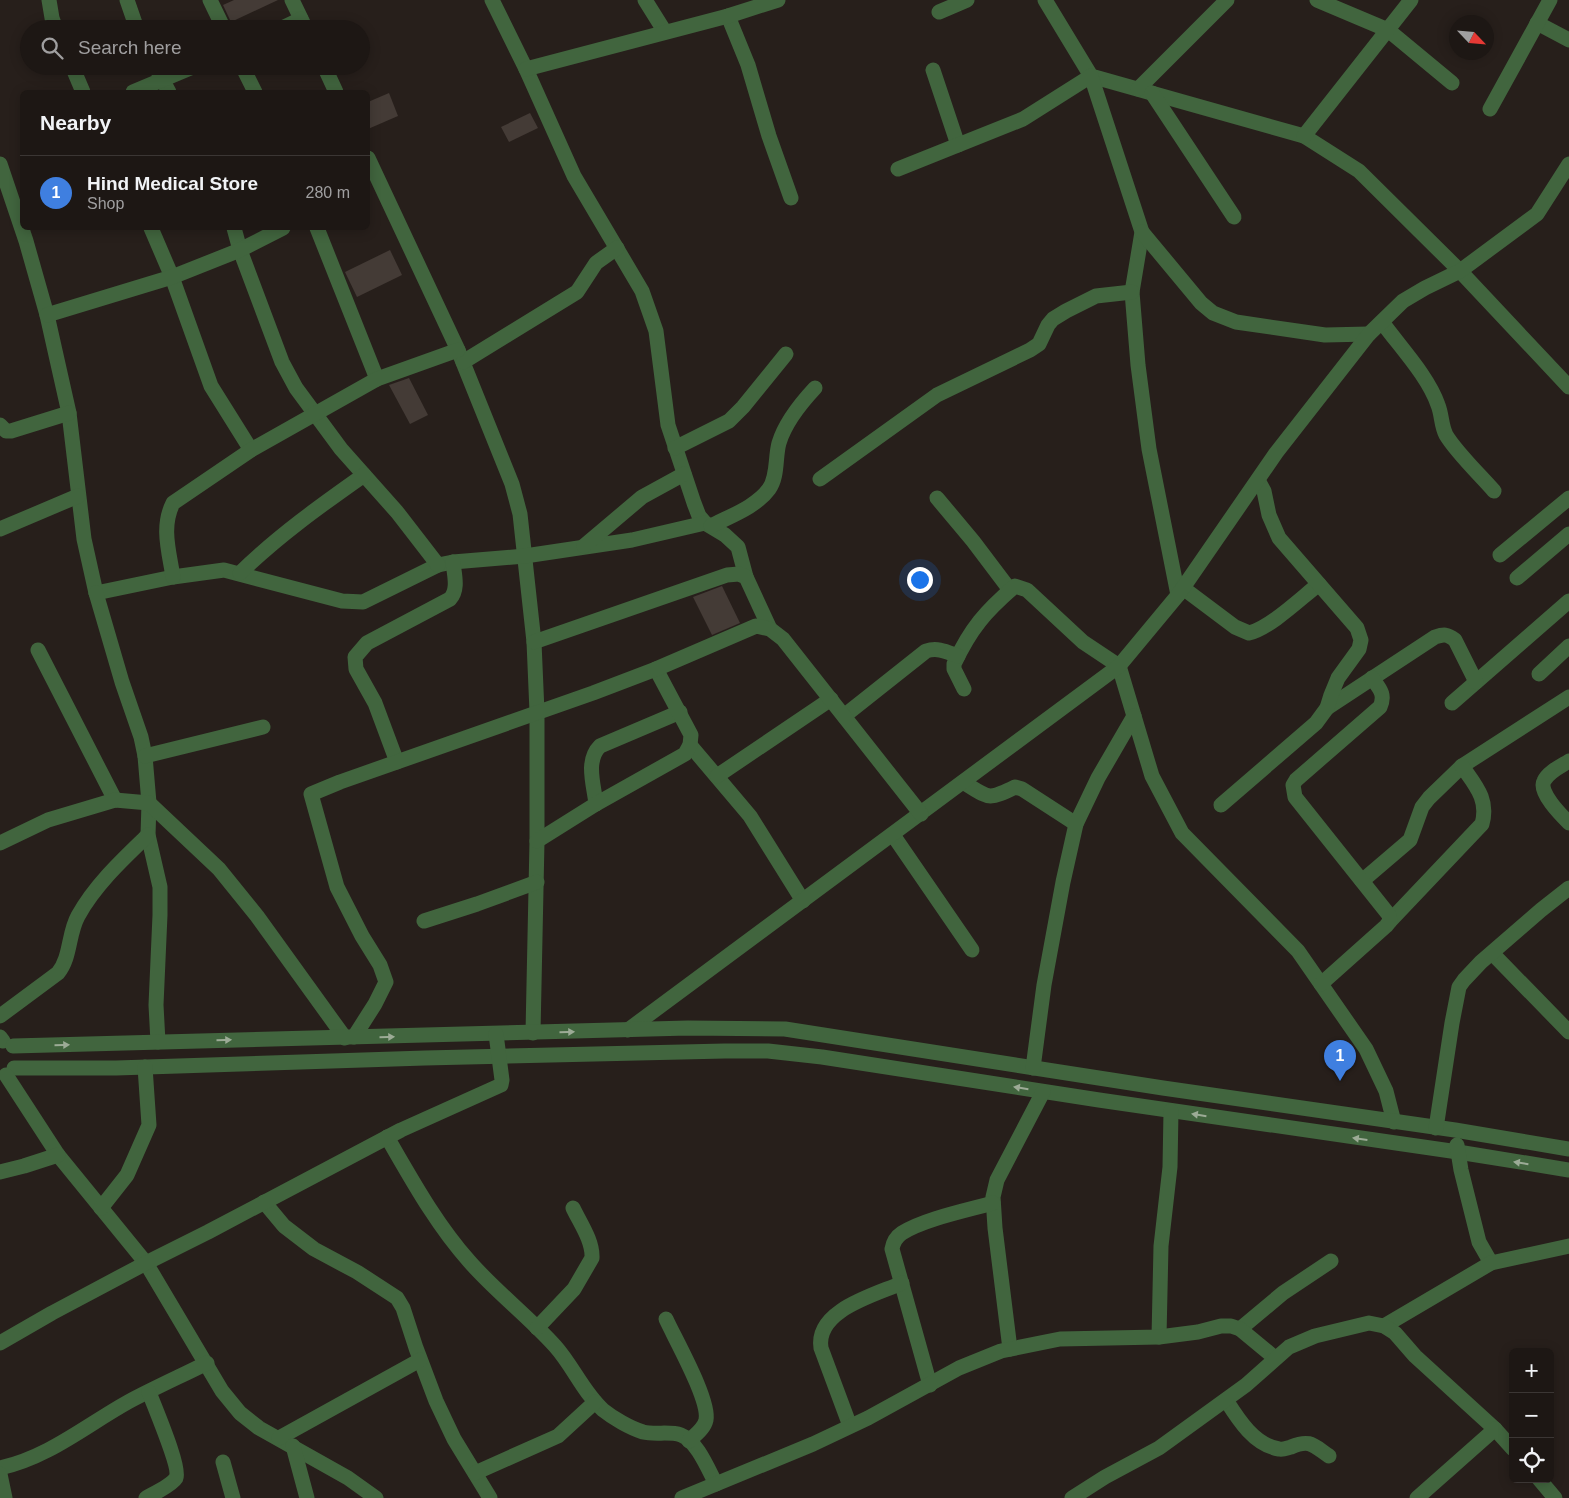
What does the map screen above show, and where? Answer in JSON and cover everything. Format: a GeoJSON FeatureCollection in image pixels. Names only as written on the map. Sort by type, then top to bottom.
{"type":"FeatureCollection","features":[{"type":"Feature","properties":{"kind":"street"},"geometry":{"type":"LineString","coordinates":[[49,0],[53,20]]}},
{"type":"Feature","properties":{"kind":"street"},"geometry":{"type":"LineString","coordinates":[[127,0],[134,20]]}},
{"type":"Feature","properties":{"kind":"street"},"geometry":{"type":"LineString","coordinates":[[210,0],[220,20]]}},
{"type":"Feature","properties":{"kind":"street"},"geometry":{"type":"LineString","coordinates":[[292,0],[302,20]]}},
{"type":"Feature","properties":{"kind":"street"},"geometry":{"type":"LineString","coordinates":[[492,0],[526,69],[574,176],[642,291],[656,331],[668,425],[699,516],[732,540],[738,547],[746,577],[770,629]]}},
{"type":"Feature","properties":{"kind":"street"},"geometry":{"type":"LineString","coordinates":[[645,0],[665,32]]}},
{"type":"Feature","properties":{"kind":"street"},"geometry":{"type":"LineString","coordinates":[[939,12],[967,0]]}},
{"type":"Feature","properties":{"kind":"street"},"geometry":{"type":"LineString","coordinates":[[1045,0],[1092,76],[1142,232],[1201,303],[1220,316],[1236,322],[1325,334],[1369,334]]}},
{"type":"Feature","properties":{"kind":"street"},"geometry":{"type":"LineString","coordinates":[[1145,91],[1227,0]]}},
{"type":"Feature","properties":{"kind":"street"},"geometry":{"type":"LineString","coordinates":[[1304,136],[1411,0]]}},
{"type":"Feature","properties":{"kind":"street"},"geometry":{"type":"LineString","coordinates":[[1490,109],[1550,0]]}},
{"type":"Feature","properties":{"kind":"street"},"geometry":{"type":"LineString","coordinates":[[1323,1],[1388,30],[1452,83]]}},
{"type":"Feature","properties":{"kind":"street"},"geometry":{"type":"LineString","coordinates":[[526,69],[728,16],[767,2]]}},
{"type":"Feature","properties":{"kind":"street"},"geometry":{"type":"LineString","coordinates":[[728,16],[748,65],[769,136],[791,198]]}},
{"type":"Feature","properties":{"kind":"street"},"geometry":{"type":"LineString","coordinates":[[1537,23],[1569,40]]}},
{"type":"Feature","properties":{"kind":"street"},"geometry":{"type":"LineString","coordinates":[[933,70],[958,145]]}},
{"type":"Feature","properties":{"kind":"street"},"geometry":{"type":"LineString","coordinates":[[76,75],[82,90]]}},
{"type":"Feature","properties":{"kind":"street"},"geometry":{"type":"LineString","coordinates":[[144,90],[165,86],[182,75]]}},
{"type":"Feature","properties":{"kind":"street"},"geometry":{"type":"LineString","coordinates":[[246,75],[253,90]]}},
{"type":"Feature","properties":{"kind":"street"},"geometry":{"type":"LineString","coordinates":[[328,75],[335,90]]}},
{"type":"Feature","properties":{"kind":"street"},"geometry":{"type":"LineString","coordinates":[[898,169],[1023,119],[1092,76],[1304,136],[1359,171],[1460,271],[1569,387]]}},
{"type":"Feature","properties":{"kind":"street"},"geometry":{"type":"LineString","coordinates":[[1145,91],[1234,217]]}},
{"type":"Feature","properties":{"kind":"street"},"geometry":{"type":"LineString","coordinates":[[0,164],[3,186],[20,227]]}},
{"type":"Feature","properties":{"kind":"street"},"geometry":{"type":"LineString","coordinates":[[628,1030],[1119,666],[1180,592],[1276,453],[1369,334],[1403,301],[1460,271],[1537,214],[1569,164]]}},
{"type":"Feature","properties":{"kind":"street"},"geometry":{"type":"LineString","coordinates":[[370,168],[373,182],[461,356],[512,484],[520,514],[534,642],[537,712],[537,882],[533,1033]]}},
{"type":"Feature","properties":{"kind":"street"},"geometry":{"type":"LineString","coordinates":[[21,230],[47,315],[69,414],[84,539],[96,593],[122,682],[141,737],[145,756],[149,803],[148,835],[160,887],[156,1005],[158,1042]]}},
{"type":"Feature","properties":{"kind":"street"},"geometry":{"type":"LineString","coordinates":[[152,230],[172,277],[211,386],[251,450]]}},
{"type":"Feature","properties":{"kind":"street"},"geometry":{"type":"LineString","coordinates":[[235,230],[240,250],[282,362],[296,388],[313,413],[413,532],[438,565]]}},
{"type":"Feature","properties":{"kind":"street"},"geometry":{"type":"LineString","coordinates":[[47,315],[172,277],[240,250],[279,230]]}},
{"type":"Feature","properties":{"kind":"street"},"geometry":{"type":"LineString","coordinates":[[318,230],[377,379]]}},
{"type":"Feature","properties":{"kind":"street"},"geometry":{"type":"LineString","coordinates":[[1142,232],[1132,292],[1138,365],[1149,449],[1180,592],[1235,627],[1249,633],[1257,631],[1319,584]]}},
{"type":"Feature","properties":{"kind":"street"},"geometry":{"type":"LineString","coordinates":[[173,576],[166,532],[168,512],[173,503],[251,450],[313,413],[377,379],[461,356],[577,292],[596,263],[616,248]]}},
{"type":"Feature","properties":{"kind":"street"},"geometry":{"type":"LineString","coordinates":[[820,479],[937,394],[1039,344],[1048,325],[1066,310],[1096,296],[1132,292]]}},
{"type":"Feature","properties":{"kind":"street"},"geometry":{"type":"LineString","coordinates":[[1382,322],[1422,376],[1433,395],[1439,407],[1442,425],[1451,442],[1494,491]]}},
{"type":"Feature","properties":{"kind":"street"},"geometry":{"type":"LineString","coordinates":[[675,448],[730,421],[786,354]]}},
{"type":"Feature","properties":{"kind":"street"},"geometry":{"type":"LineString","coordinates":[[96,593],[173,576],[224,570],[342,601],[363,602],[438,565],[525,556],[632,540],[708,524],[747,508],[770,487],[782,435],[805,399],[816,388]]}},
{"type":"Feature","properties":{"kind":"street"},"geometry":{"type":"LineString","coordinates":[[0,424],[6,431],[11,431],[69,414]]}},
{"type":"Feature","properties":{"kind":"street"},"geometry":{"type":"LineString","coordinates":[[584,547],[642,497],[684,474]]}},
{"type":"Feature","properties":{"kind":"street"},"geometry":{"type":"LineString","coordinates":[[240,573],[263,550],[300,520],[364,475]]}},
{"type":"Feature","properties":{"kind":"street"},"geometry":{"type":"LineString","coordinates":[[1221,805],[1316,723],[1327,708],[1334,685],[1359,649],[1361,640],[1357,628],[1279,538],[1269,515],[1264,491],[1258,480]]}},
{"type":"Feature","properties":{"kind":"street"},"geometry":{"type":"LineString","coordinates":[[0,529],[78,496]]}},
{"type":"Feature","properties":{"kind":"street"},"geometry":{"type":"LineString","coordinates":[[937,498],[1010,590]]}},
{"type":"Feature","properties":{"kind":"street"},"geometry":{"type":"LineString","coordinates":[[1500,555],[1569,498]]}},
{"type":"Feature","properties":{"kind":"street"},"geometry":{"type":"LineString","coordinates":[[1516,578],[1569,534]]}},
{"type":"Feature","properties":{"kind":"street"},"geometry":{"type":"LineString","coordinates":[[397,762],[375,703],[356,669],[355,657],[366,644],[450,599],[454,595],[456,588],[453,562]]}},
{"type":"Feature","properties":{"kind":"street"},"geometry":{"type":"LineString","coordinates":[[534,642],[727,574],[739,574],[746,577]]}},
{"type":"Feature","properties":{"kind":"street"},"geometry":{"type":"LineString","coordinates":[[964,690],[954,669],[954,664],[975,625],[986,612],[1015,586],[1027,590],[1083,642],[1119,666],[1152,776],[1182,834],[1298,951],[1366,1049],[1386,1091],[1394,1122]]}},
{"type":"Feature","properties":{"kind":"street"},"geometry":{"type":"LineString","coordinates":[[1452,703],[1569,601]]}},
{"type":"Feature","properties":{"kind":"street"},"geometry":{"type":"LineString","coordinates":[[349,1037],[386,982],[380,965],[362,936],[337,887],[311,794],[340,782],[593,693],[756,626],[770,629],[783,639],[921,814]]}},
{"type":"Feature","properties":{"kind":"street"},"geometry":{"type":"LineString","coordinates":[[1327,708],[1442,634],[1448,635],[1455,640],[1476,682]]}},
{"type":"Feature","properties":{"kind":"street"},"geometry":{"type":"LineString","coordinates":[[1539,674],[1569,646]]}},
{"type":"Feature","properties":{"kind":"street"},"geometry":{"type":"LineString","coordinates":[[844,716],[926,651],[938,649],[958,656]]}},
{"type":"Feature","properties":{"kind":"street"},"geometry":{"type":"LineString","coordinates":[[38,650],[116,800]]}},
{"type":"Feature","properties":{"kind":"street"},"geometry":{"type":"LineString","coordinates":[[537,841],[596,804],[685,754],[690,745],[691,735],[656,668]]}},
{"type":"Feature","properties":{"kind":"street"},"geometry":{"type":"LineString","coordinates":[[1372,678],[1382,693],[1383,700],[1380,707],[1296,780],[1293,785],[1295,797],[1389,915],[1390,921]]}},
{"type":"Feature","properties":{"kind":"street"},"geometry":{"type":"LineString","coordinates":[[1362,881],[1410,840],[1425,802],[1462,766],[1569,697]]}},
{"type":"Feature","properties":{"kind":"street"},"geometry":{"type":"LineString","coordinates":[[717,776],[831,699]]}},
{"type":"Feature","properties":{"kind":"street"},"geometry":{"type":"LineString","coordinates":[[596,804],[591,761],[594,752],[600,746],[680,712]]}},
{"type":"Feature","properties":{"kind":"street"},"geometry":{"type":"LineString","coordinates":[[1034,1068],[1044,986],[1063,882],[1076,824],[1098,778],[1134,716]]}},
{"type":"Feature","properties":{"kind":"street"},"geometry":{"type":"LineString","coordinates":[[145,756],[263,727]]}},
{"type":"Feature","properties":{"kind":"street"},"geometry":{"type":"LineString","coordinates":[[690,745],[750,816],[803,902]]}},
{"type":"Feature","properties":{"kind":"street"},"geometry":{"type":"LineString","coordinates":[[1569,761],[1547,776],[1543,782],[1542,789],[1569,824]]}},
{"type":"Feature","properties":{"kind":"street"},"geometry":{"type":"LineString","coordinates":[[1321,984],[1390,921],[1482,824],[1485,814],[1484,803],[1478,789],[1462,766]]}},
{"type":"Feature","properties":{"kind":"street"},"geometry":{"type":"LineString","coordinates":[[963,782],[990,797],[1015,787],[1022,788],[1076,824]]}},
{"type":"Feature","properties":{"kind":"street"},"geometry":{"type":"LineString","coordinates":[[0,843],[48,820],[116,800],[149,803],[219,869],[349,1037]]}},
{"type":"Feature","properties":{"kind":"street"},"geometry":{"type":"LineString","coordinates":[[0,1016],[58,973],[63,966],[75,922],[87,902],[118,865],[148,835]]}},
{"type":"Feature","properties":{"kind":"street"},"geometry":{"type":"LineString","coordinates":[[893,835],[972,950]]}},
{"type":"Feature","properties":{"kind":"street"},"geometry":{"type":"LineString","coordinates":[[424,921],[537,882]]}},
{"type":"Feature","properties":{"kind":"street"},"geometry":{"type":"LineString","coordinates":[[1436,1128],[1459,988],[1464,980],[1492,953],[1569,888]]}},
{"type":"Feature","properties":{"kind":"street"},"geometry":{"type":"LineString","coordinates":[[1492,953],[1569,1032]]}},
{"type":"Feature","properties":{"kind":"street"},"geometry":{"type":"LineString","coordinates":[[4,1041],[158,1042],[688,1028],[785,1029],[1455,1130],[1569,1149]]}},
{"type":"Feature","properties":{"kind":"street"},"geometry":{"type":"LineString","coordinates":[[0,1343],[146,1263],[387,1137],[501,1084],[496,1034]]}},
{"type":"Feature","properties":{"kind":"street"},"geometry":{"type":"LineString","coordinates":[[4,1041],[17,1057],[7,1073]]}},
{"type":"Feature","properties":{"kind":"street"},"geometry":{"type":"LineString","coordinates":[[7,1073],[499,1056],[726,1050],[768,1051],[822,1057],[1043,1092],[1458,1152],[1569,1170]]}},
{"type":"Feature","properties":{"kind":"street"},"geometry":{"type":"LineString","coordinates":[[100,1208],[128,1175],[149,1125],[145,1067]]}},
{"type":"Feature","properties":{"kind":"street"},"geometry":{"type":"LineString","coordinates":[[7,1073],[58,1155],[146,1263],[222,1390],[240,1412],[259,1428],[348,1478],[376,1498]]}},
{"type":"Feature","properties":{"kind":"street"},"geometry":{"type":"LineString","coordinates":[[1010,1349],[993,1197],[997,1180],[1043,1092]]}},
{"type":"Feature","properties":{"kind":"street"},"geometry":{"type":"LineString","coordinates":[[1159,1337],[1161,1246],[1170,1167],[1171,1111]]}},
{"type":"Feature","properties":{"kind":"street"},"geometry":{"type":"LineString","coordinates":[[1455,1130],[1461,1170],[1479,1242],[1490,1263]]}},
{"type":"Feature","properties":{"kind":"street"},"geometry":{"type":"LineString","coordinates":[[387,1137],[425,1203],[450,1238],[469,1261],[556,1347],[595,1402],[605,1411],[643,1432],[680,1435],[689,1441],[701,1455],[716,1484]]}},
{"type":"Feature","properties":{"kind":"street"},"geometry":{"type":"LineString","coordinates":[[0,1172],[58,1155]]}},
{"type":"Feature","properties":{"kind":"street"},"geometry":{"type":"LineString","coordinates":[[264,1202],[284,1226],[314,1249],[357,1272],[397,1298],[403,1308],[436,1401],[490,1498]]}},
{"type":"Feature","properties":{"kind":"street"},"geometry":{"type":"LineString","coordinates":[[930,1385],[892,1249],[893,1243],[902,1233],[928,1222],[994,1203]]}},
{"type":"Feature","properties":{"kind":"street"},"geometry":{"type":"LineString","coordinates":[[537,1328],[574,1289],[592,1258],[590,1243],[573,1208]]}},
{"type":"Feature","properties":{"kind":"street"},"geometry":{"type":"LineString","coordinates":[[1384,1326],[1490,1263],[1569,1246]]}},
{"type":"Feature","properties":{"kind":"street"},"geometry":{"type":"LineString","coordinates":[[1240,1329],[1283,1293],[1331,1261]]}},
{"type":"Feature","properties":{"kind":"street"},"geometry":{"type":"LineString","coordinates":[[850,1426],[821,1348],[822,1332],[837,1312],[902,1283]]}},
{"type":"Feature","properties":{"kind":"street"},"geometry":{"type":"LineString","coordinates":[[666,1319],[696,1382],[706,1410],[705,1423],[689,1441]]}},
{"type":"Feature","properties":{"kind":"street"},"geometry":{"type":"LineString","coordinates":[[1072,1498],[1105,1477],[1159,1448],[1246,1385],[1289,1347],[1315,1336],[1369,1323],[1384,1326],[1395,1333],[1415,1356],[1495,1429],[1509,1445]]}},
{"type":"Feature","properties":{"kind":"street"},"geometry":{"type":"LineString","coordinates":[[682,1498],[813,1444],[930,1385],[959,1368],[1001,1351],[1060,1339],[1159,1337],[1198,1332],[1221,1326],[1231,1326],[1240,1329],[1275,1358]]}},
{"type":"Feature","properties":{"kind":"street"},"geometry":{"type":"LineString","coordinates":[[278,1438],[420,1360]]}},
{"type":"Feature","properties":{"kind":"street"},"geometry":{"type":"LineString","coordinates":[[0,1468],[40,1455],[63,1443],[128,1402],[207,1364]]}},
{"type":"Feature","properties":{"kind":"street"},"geometry":{"type":"LineString","coordinates":[[146,1498],[172,1482],[176,1478],[177,1473],[172,1452],[149,1392]]}},
{"type":"Feature","properties":{"kind":"street"},"geometry":{"type":"LineString","coordinates":[[1226,1400],[1246,1430],[1268,1444],[1279,1449],[1285,1449],[1302,1442],[1310,1443],[1329,1456]]}},
{"type":"Feature","properties":{"kind":"street"},"geometry":{"type":"LineString","coordinates":[[475,1473],[558,1436],[595,1402]]}},
{"type":"Feature","properties":{"kind":"street"},"geometry":{"type":"LineString","coordinates":[[1416,1498],[1495,1429]]}},
{"type":"Feature","properties":{"kind":"street"},"geometry":{"type":"LineString","coordinates":[[293,1446],[307,1498]]}},
{"type":"Feature","properties":{"kind":"street"},"geometry":{"type":"LineString","coordinates":[[222,1462],[233,1498]]}},
{"type":"Feature","properties":{"kind":"street"},"geometry":{"type":"LineString","coordinates":[[0,1474],[5,1498]]}},
{"type":"Feature","properties":{"kind":"street"},"geometry":{"type":"LineString","coordinates":[[1542,1483],[1555,1498]]}},
{"type":"Feature","properties":{"kind":"building"},"geometry":{"type":"Polygon","coordinates":[[[234,0],[278,0],[235,20],[230,20],[223,5],[234,0]]]}},
{"type":"Feature","properties":{"kind":"building"},"geometry":{"type":"Polygon","coordinates":[[[389,93],[398,116],[370,128],[370,101],[389,93]]]}},
{"type":"Feature","properties":{"kind":"building"},"geometry":{"type":"Polygon","coordinates":[[[530,113],[538,128],[509,142],[501,127],[530,113]]]}},
{"type":"Feature","properties":{"kind":"building"},"geometry":{"type":"Polygon","coordinates":[[[390,250],[402,275],[357,297],[345,272],[390,250]]]}},
{"type":"Feature","properties":{"kind":"building"},"geometry":{"type":"Polygon","coordinates":[[[409,378],[428,415],[410,424],[389,385],[409,378]]]}},
{"type":"Feature","properties":{"kind":"building"},"geometry":{"type":"Polygon","coordinates":[[[722,586],[740,623],[712,635],[693,597],[722,586]]]}},
{"type":"Feature","properties":{"kind":"place","name":"Hind Medical Store"},"geometry":{"type":"Point","coordinates":[1340,1081]}}]}
